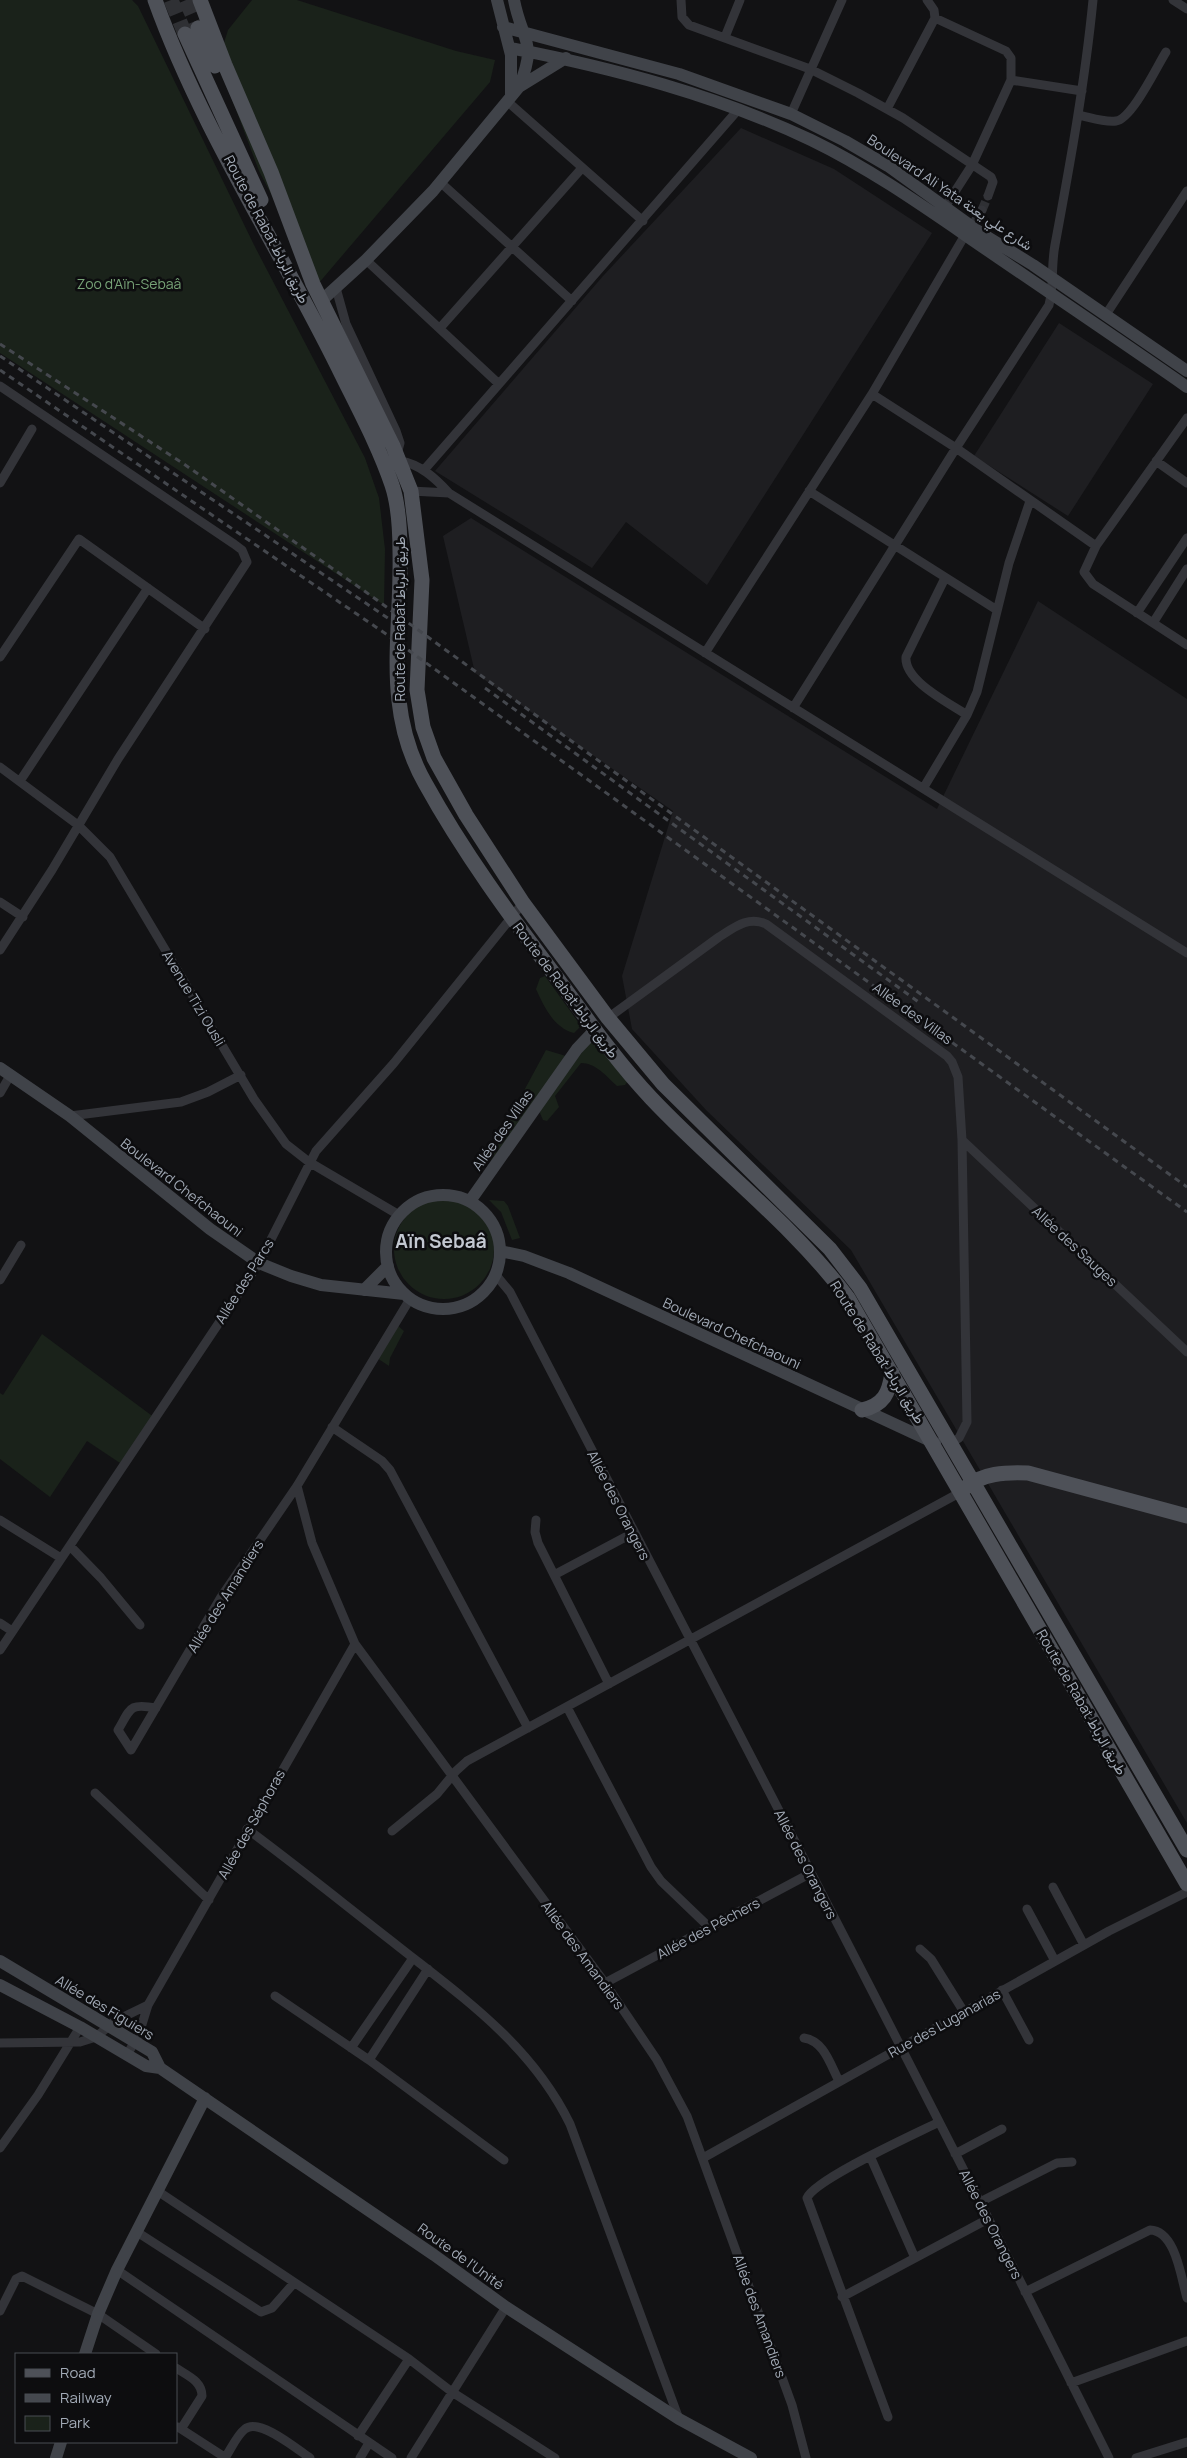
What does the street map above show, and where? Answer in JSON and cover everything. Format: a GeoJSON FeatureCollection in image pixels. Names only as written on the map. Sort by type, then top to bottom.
{"type":"FeatureCollection","features":[{"type":"Feature","properties":{"kind":"main road","name":"Route de Rabat طريق الرباط"},"geometry":{"type":"LineString","coordinates":[[155,0],[169,38],[200,104],[316,306],[398,458],[411,491],[422,573],[416,673],[418,700],[423,727],[434,758],[448,784],[523,903],[608,1018],[663,1084],[830,1249],[846,1268],[879,1319],[950,1444],[966,1487],[1187,1884]]}},
{"type":"Feature","properties":{"kind":"main road","name":"Route de Rabat طريق الرباط"},"geometry":{"type":"LineString","coordinates":[[200,0],[271,172],[313,284],[316,306],[384,462],[395,496],[400,559],[396,682],[404,734],[425,783],[512,917],[595,1030],[653,1100],[811,1253],[848,1298],[933,1443],[966,1487],[1187,1850]]}},
{"type":"Feature","properties":{"kind":"main road"},"geometry":{"type":"LineString","coordinates":[[313,284],[192,31],[240,149],[316,306]]}},
{"type":"Feature","properties":{"kind":"main road"},"geometry":{"type":"LineString","coordinates":[[862,1410],[882,1402],[890,1389],[892,1373]]}},
{"type":"Feature","properties":{"kind":"main road"},"geometry":{"type":"LineString","coordinates":[[966,1487],[1004,1472],[1028,1473],[1187,1516]]}},
{"type":"Feature","properties":{"kind":"street"},"geometry":{"type":"LineString","coordinates":[[497,0],[510,48],[512,94],[582,168],[643,221]]}},
{"type":"Feature","properties":{"kind":"street"},"geometry":{"type":"LineString","coordinates":[[316,306],[366,260],[440,182],[512,94],[526,68],[529,52],[514,0]]}},
{"type":"Feature","properties":{"kind":"street"},"geometry":{"type":"LineString","coordinates":[[681,0],[680,10],[685,22],[695,28],[725,37],[810,69],[887,109],[992,176],[993,182],[988,196]]}},
{"type":"Feature","properties":{"kind":"street"},"geometry":{"type":"LineString","coordinates":[[725,37],[740,0]]}},
{"type":"Feature","properties":{"kind":"street"},"geometry":{"type":"LineString","coordinates":[[791,114],[842,0]]}},
{"type":"Feature","properties":{"kind":"street"},"geometry":{"type":"LineString","coordinates":[[887,109],[935,18],[934,10],[927,0]]}},
{"type":"Feature","properties":{"kind":"street"},"geometry":{"type":"LineString","coordinates":[[793,708],[956,448],[1044,314],[1052,294],[1051,278],[1082,91],[1093,0]]}},
{"type":"Feature","properties":{"kind":"street"},"geometry":{"type":"LineString","coordinates":[[1173,0],[1187,9]]}},
{"type":"Feature","properties":{"kind":"street"},"geometry":{"type":"LineString","coordinates":[[935,18],[1006,51],[1011,58],[1011,80],[972,165],[945,207]]}},
{"type":"Feature","properties":{"kind":"street","name":"Boulevard Ali Yata شارع علي يعتة"},"geometry":{"type":"LineString","coordinates":[[503,27],[657,67],[791,114],[865,152],[945,207],[968,231],[1052,294],[1187,387]]}},
{"type":"Feature","properties":{"kind":"street","name":"Boulevard Ali Yata شارع علي يعتة"},"geometry":{"type":"LineString","coordinates":[[510,48],[566,58],[647,80],[737,111],[809,140],[850,160],[1051,278],[1187,371]]}},
{"type":"Feature","properties":{"kind":"street"},"geometry":{"type":"LineString","coordinates":[[1078,115],[1114,122],[1123,118],[1131,110],[1166,52]]}},
{"type":"Feature","properties":{"kind":"street"},"geometry":{"type":"LineString","coordinates":[[512,94],[566,58]]}},
{"type":"Feature","properties":{"kind":"street"},"geometry":{"type":"LineString","coordinates":[[1011,80],[1082,91]]}},
{"type":"Feature","properties":{"kind":"street"},"geometry":{"type":"LineString","coordinates":[[424,470],[737,111]]}},
{"type":"Feature","properties":{"kind":"street"},"geometry":{"type":"LineString","coordinates":[[440,328],[582,168]]}},
{"type":"Feature","properties":{"kind":"street"},"geometry":{"type":"LineString","coordinates":[[440,182],[572,301]]}},
{"type":"Feature","properties":{"kind":"street"},"geometry":{"type":"LineString","coordinates":[[1105,316],[1187,191]]}},
{"type":"Feature","properties":{"kind":"street"},"geometry":{"type":"LineString","coordinates":[[705,653],[872,394],[982,210]]}},
{"type":"Feature","properties":{"kind":"street"},"geometry":{"type":"LineString","coordinates":[[366,260],[499,384]]}},
{"type":"Feature","properties":{"kind":"street"},"geometry":{"type":"LineString","coordinates":[[336,288],[346,324],[396,431],[400,443],[398,458],[424,470],[448,493],[793,708],[924,787],[1187,953]]}},
{"type":"Feature","properties":{"kind":"street"},"geometry":{"type":"LineString","coordinates":[[0,386],[242,550],[246,558],[246,566],[118,759],[23,917],[0,950]]}},
{"type":"Feature","properties":{"kind":"street"},"geometry":{"type":"LineString","coordinates":[[872,394],[956,448],[1096,546]]}},
{"type":"Feature","properties":{"kind":"street"},"geometry":{"type":"LineString","coordinates":[[1187,418],[1096,546],[1085,566],[1087,577],[1093,584],[1187,645]]}},
{"type":"Feature","properties":{"kind":"street"},"geometry":{"type":"LineString","coordinates":[[0,482],[32,429]]}},
{"type":"Feature","properties":{"kind":"street"},"geometry":{"type":"LineString","coordinates":[[1156,461],[1187,483]]}},
{"type":"Feature","properties":{"kind":"street"},"geometry":{"type":"LineString","coordinates":[[411,491],[448,493]]}},
{"type":"Feature","properties":{"kind":"street"},"geometry":{"type":"LineString","coordinates":[[809,491],[997,610]]}},
{"type":"Feature","properties":{"kind":"street"},"geometry":{"type":"LineString","coordinates":[[924,787],[967,715],[981,677],[1009,563],[1030,501]]}},
{"type":"Feature","properties":{"kind":"street"},"geometry":{"type":"LineString","coordinates":[[1137,613],[1187,538]]}},
{"type":"Feature","properties":{"kind":"street"},"geometry":{"type":"LineString","coordinates":[[0,657],[79,539],[205,629]]}},
{"type":"Feature","properties":{"kind":"street"},"geometry":{"type":"LineString","coordinates":[[1153,623],[1187,569]]}},
{"type":"Feature","properties":{"kind":"street"},"geometry":{"type":"LineString","coordinates":[[945,578],[906,656],[906,666],[918,682],[967,715]]}},
{"type":"Feature","properties":{"kind":"street"},"geometry":{"type":"LineString","coordinates":[[20,781],[148,588]]}},
{"type":"Feature","properties":{"kind":"street","name":"Avenue Tizi Ousli"},"geometry":{"type":"LineString","coordinates":[[0,767],[78,825],[110,858],[240,1075],[286,1144],[309,1162],[399,1215]]}},
{"type":"Feature","properties":{"kind":"street"},"geometry":{"type":"LineString","coordinates":[[0,902],[23,917]]}},
{"type":"Feature","properties":{"kind":"street","name":"Allée des Parcs"},"geometry":{"type":"LineString","coordinates":[[0,1650],[259,1263],[309,1162],[394,1063],[523,903]]}},
{"type":"Feature","properties":{"kind":"street","name":"Allée des Villas"},"geometry":{"type":"LineString","coordinates":[[608,1018],[719,937],[738,925],[756,920],[766,924],[947,1056],[952,1062],[958,1078],[962,1140],[966,1422],[958,1438],[950,1444]]}},
{"type":"Feature","properties":{"kind":"street","name":"Allée des Villas"},"geometry":{"type":"LineString","coordinates":[[470,1201],[577,1049],[595,1030]]}},
{"type":"Feature","properties":{"kind":"street"},"geometry":{"type":"LineString","coordinates":[[0,1093],[6,1071]]}},
{"type":"Feature","properties":{"kind":"street","name":"Boulevard Chefchaouni"},"geometry":{"type":"LineString","coordinates":[[6,1071],[70,1116],[210,1230],[259,1263],[290,1276],[321,1285],[407,1296]]}},
{"type":"Feature","properties":{"kind":"street"},"geometry":{"type":"LineString","coordinates":[[70,1116],[156,1107],[181,1102],[208,1092],[240,1075]]}},
{"type":"Feature","properties":{"kind":"street","name":"Allée des Sauges"},"geometry":{"type":"LineString","coordinates":[[962,1140],[1187,1352]]}},
{"type":"Feature","properties":{"kind":"street"},"geometry":{"type":"LineString","coordinates":[[440,1194],[470,1201],[486,1214],[496,1231],[500,1251],[495,1274],[486,1289],[474,1300],[459,1306],[442,1309],[426,1306],[407,1296],[394,1281],[388,1266],[387,1239],[399,1215],[410,1204],[424,1197],[440,1194]]}},
{"type":"Feature","properties":{"kind":"street"},"geometry":{"type":"LineString","coordinates":[[0,1280],[21,1245]]}},
{"type":"Feature","properties":{"kind":"street","name":"Boulevard Chefchaouni"},"geometry":{"type":"LineString","coordinates":[[500,1251],[524,1256],[570,1273],[933,1443],[950,1444]]}},
{"type":"Feature","properties":{"kind":"street"},"geometry":{"type":"LineString","coordinates":[[364,1290],[388,1266]]}},
{"type":"Feature","properties":{"kind":"street","name":"Allée des Orangers"},"geometry":{"type":"LineString","coordinates":[[495,1274],[510,1292],[633,1533],[691,1640],[956,2154],[1109,2458]]}},
{"type":"Feature","properties":{"kind":"street","name":"Allée des Amandiers"},"geometry":{"type":"LineString","coordinates":[[156,1708],[137,1705],[130,1708],[118,1730],[131,1750],[156,1708],[221,1597],[297,1486],[407,1296]]}},
{"type":"Feature","properties":{"kind":"street"},"geometry":{"type":"LineString","coordinates":[[332,1427],[382,1460],[390,1470],[528,1728]]}},
{"type":"Feature","properties":{"kind":"street","name":"Allée des Amandiers"},"geometry":{"type":"LineString","coordinates":[[297,1486],[312,1543],[355,1644],[605,1983],[657,2060],[687,2116],[704,2158],[792,2405],[806,2458]]}},
{"type":"Feature","properties":{"kind":"street"},"geometry":{"type":"LineString","coordinates":[[392,1831],[424,1806],[467,1761],[691,1640],[966,1487]]}},
{"type":"Feature","properties":{"kind":"street"},"geometry":{"type":"LineString","coordinates":[[0,1520],[61,1558]]}},
{"type":"Feature","properties":{"kind":"street"},"geometry":{"type":"LineString","coordinates":[[536,1520],[536,1536],[609,1684]]}},
{"type":"Feature","properties":{"kind":"street"},"geometry":{"type":"LineString","coordinates":[[554,1575],[633,1533]]}},
{"type":"Feature","properties":{"kind":"street"},"geometry":{"type":"LineString","coordinates":[[70,1546],[101,1578],[140,1625]]}},
{"type":"Feature","properties":{"kind":"street"},"geometry":{"type":"LineString","coordinates":[[0,1623],[12,1631]]}},
{"type":"Feature","properties":{"kind":"street","name":"Allée des Séphoras"},"geometry":{"type":"LineString","coordinates":[[127,2055],[135,2042],[148,2005],[209,1900],[247,1829],[355,1644]]}},
{"type":"Feature","properties":{"kind":"street"},"geometry":{"type":"LineString","coordinates":[[567,1707],[651,1867],[661,1881],[709,1927]]}},
{"type":"Feature","properties":{"kind":"street"},"geometry":{"type":"LineString","coordinates":[[95,1793],[209,1900]]}},
{"type":"Feature","properties":{"kind":"street"},"geometry":{"type":"LineString","coordinates":[[247,1829],[475,2007],[521,2050],[550,2086],[574,2133],[679,2419]]}},
{"type":"Feature","properties":{"kind":"street","name":"Allée des Pêchers"},"geometry":{"type":"LineString","coordinates":[[605,1983],[810,1873]]}},
{"type":"Feature","properties":{"kind":"street"},"geometry":{"type":"LineString","coordinates":[[1053,1887],[1084,1945]]}},
{"type":"Feature","properties":{"kind":"street","name":"Rue des Luganarias"},"geometry":{"type":"LineString","coordinates":[[704,2158],[1002,1990],[1187,1892]]}},
{"type":"Feature","properties":{"kind":"street"},"geometry":{"type":"LineString","coordinates":[[1027,1910],[1055,1961]]}},
{"type":"Feature","properties":{"kind":"street"},"geometry":{"type":"LineString","coordinates":[[920,1949],[931,1959],[964,2012]]}},
{"type":"Feature","properties":{"kind":"street"},"geometry":{"type":"LineString","coordinates":[[351,2048],[413,1958]]}},
{"type":"Feature","properties":{"kind":"street","name":"Allée des Figuiers"},"geometry":{"type":"LineString","coordinates":[[0,1961],[154,2054],[160,2068]]}},
{"type":"Feature","properties":{"kind":"street"},"geometry":{"type":"LineString","coordinates":[[369,2060],[428,1969]]}},
{"type":"Feature","properties":{"kind":"street"},"geometry":{"type":"LineString","coordinates":[[0,1984],[80,2027],[146,2066],[160,2068]]}},
{"type":"Feature","properties":{"kind":"street"},"geometry":{"type":"LineString","coordinates":[[1002,1990],[1029,2040]]}},
{"type":"Feature","properties":{"kind":"street"},"geometry":{"type":"LineString","coordinates":[[275,1996],[369,2060],[504,2160]]}},
{"type":"Feature","properties":{"kind":"street"},"geometry":{"type":"LineString","coordinates":[[0,2043],[71,2043],[96,2037],[107,2026],[148,2005]]}},
{"type":"Feature","properties":{"kind":"street"},"geometry":{"type":"LineString","coordinates":[[0,2148],[38,2095],[80,2027]]}},
{"type":"Feature","properties":{"kind":"street"},"geometry":{"type":"LineString","coordinates":[[804,2038],[820,2046],[839,2081]]}},
{"type":"Feature","properties":{"kind":"street","name":"Route de l'Unité"},"geometry":{"type":"LineString","coordinates":[[160,2068],[434,2255],[506,2307],[679,2419],[751,2458]]}},
{"type":"Feature","properties":{"kind":"street"},"geometry":{"type":"LineString","coordinates":[[85,2353],[98,2314],[118,2270],[205,2098]]}},
{"type":"Feature","properties":{"kind":"street"},"geometry":{"type":"LineString","coordinates":[[888,2417],[842,2297],[807,2198],[813,2188],[870,2156],[939,2122]]}},
{"type":"Feature","properties":{"kind":"street"},"geometry":{"type":"LineString","coordinates":[[956,2154],[1002,2129]]}},
{"type":"Feature","properties":{"kind":"street"},"geometry":{"type":"LineString","coordinates":[[870,2156],[915,2258]]}},
{"type":"Feature","properties":{"kind":"street"},"geometry":{"type":"LineString","coordinates":[[980,2202],[1057,2163],[1072,2162]]}},
{"type":"Feature","properties":{"kind":"street"},"geometry":{"type":"LineString","coordinates":[[159,2192],[409,2359],[452,2392],[554,2458]]}},
{"type":"Feature","properties":{"kind":"street"},"geometry":{"type":"LineString","coordinates":[[842,2297],[988,2219]]}},
{"type":"Feature","properties":{"kind":"street"},"geometry":{"type":"LineString","coordinates":[[1026,2292],[1150,2230],[1158,2231],[1171,2242],[1187,2298]]}},
{"type":"Feature","properties":{"kind":"street"},"geometry":{"type":"LineString","coordinates":[[138,2232],[261,2312],[272,2308],[294,2283]]}},
{"type":"Feature","properties":{"kind":"street"},"geometry":{"type":"LineString","coordinates":[[118,2270],[392,2458]]}},
{"type":"Feature","properties":{"kind":"street"},"geometry":{"type":"LineString","coordinates":[[0,2311],[16,2279],[22,2276],[98,2314],[155,2353]]}},
{"type":"Feature","properties":{"kind":"street"},"geometry":{"type":"LineString","coordinates":[[411,2458],[506,2307]]}},
{"type":"Feature","properties":{"kind":"street"},"geometry":{"type":"LineString","coordinates":[[1071,2383],[1187,2341]]}},
{"type":"Feature","properties":{"kind":"street"},"geometry":{"type":"LineString","coordinates":[[358,2436],[409,2359]]}},
{"type":"Feature","properties":{"kind":"street"},"geometry":{"type":"LineString","coordinates":[[178,2369],[200,2384],[202,2390],[202,2396],[179,2427],[225,2458],[245,2428],[253,2425],[266,2428],[310,2458]]}},
{"type":"Feature","properties":{"kind":"street"},"geometry":{"type":"LineString","coordinates":[[1142,2457],[1187,2442]]}},
{"type":"Feature","properties":{"kind":"street"},"geometry":{"type":"LineString","coordinates":[[56,2458],[60,2443]]}},
{"type":"Feature","properties":{"kind":"street"},"geometry":{"type":"LineString","coordinates":[[360,2458],[369,2444]]}},
{"type":"Feature","properties":{"kind":"shaded area"},"geometry":{"type":"Polygon","coordinates":[[[741,128],[834,169],[932,233],[707,585],[626,522],[592,568],[435,471],[603,276],[741,128]]]}},
{"type":"Feature","properties":{"kind":"shaded area"},"geometry":{"type":"Polygon","coordinates":[[[1059,323],[1153,384],[1068,516],[974,456],[1059,323]]]}},
{"type":"Feature","properties":{"kind":"shaded area"},"geometry":{"type":"Polygon","coordinates":[[[471,518],[937,809],[1038,601],[1187,699],[1187,1823],[851,1250],[706,1110],[632,1029],[622,976],[673,811],[475,673],[443,536],[471,518]]]}},
{"type":"Feature","properties":{"kind":"green space","name":"Zoo d'Aïn-Sebaâ"},"geometry":{"type":"Polygon","coordinates":[[[0,0],[132,0],[138,6],[254,245],[365,458],[379,498],[385,549],[384,605],[0,353],[0,0]]]}},
{"type":"Feature","properties":{"kind":"green space"},"geometry":{"type":"Polygon","coordinates":[[[252,0],[297,0],[456,51],[495,60],[490,82],[318,284],[259,171],[218,62],[228,30],[252,0]]]}},
{"type":"Feature","properties":{"kind":"green space"},"geometry":{"type":"Polygon","coordinates":[[[545,976],[581,1026],[574,1033],[555,1022],[542,1003],[536,989],[540,978],[545,976]]]}},
{"type":"Feature","properties":{"kind":"green space"},"geometry":{"type":"Polygon","coordinates":[[[593,1038],[628,1081],[625,1085],[617,1086],[596,1068],[581,1063],[555,1096],[559,1107],[547,1121],[543,1120],[540,1113],[541,1106],[593,1038]]]}},
{"type":"Feature","properties":{"kind":"green space"},"geometry":{"type":"Polygon","coordinates":[[[546,1050],[566,1056],[496,1161],[483,1157],[507,1122],[546,1050]]]}},
{"type":"Feature","properties":{"kind":"green space"},"geometry":{"type":"Polygon","coordinates":[[[444,1199],[463,1203],[479,1214],[490,1230],[494,1249],[490,1268],[479,1284],[463,1295],[444,1299],[425,1295],[409,1284],[398,1268],[394,1249],[398,1230],[409,1214],[425,1203],[444,1199]]]}},
{"type":"Feature","properties":{"kind":"green space"},"geometry":{"type":"Polygon","coordinates":[[[489,1200],[504,1201],[508,1206],[520,1238],[512,1240],[501,1212],[489,1200]]]}},
{"type":"Feature","properties":{"kind":"green space"},"geometry":{"type":"Polygon","coordinates":[[[397,1325],[404,1331],[390,1358],[389,1366],[377,1358],[397,1325]]]}},
{"type":"Feature","properties":{"kind":"green space"},"geometry":{"type":"Polygon","coordinates":[[[42,1334],[155,1418],[120,1463],[87,1441],[50,1497],[0,1459],[0,1393],[3,1395],[42,1334]]]}},
{"type":"Feature","properties":{"kind":"tunnel"},"geometry":{"type":"LineString","coordinates":[[171,0],[185,34]]}},
{"type":"Feature","properties":{"kind":"tunnel"},"geometry":{"type":"LineString","coordinates":[[186,0],[198,28]]}},
{"type":"Feature","properties":{"kind":"tunnel"},"geometry":{"type":"LineString","coordinates":[[982,210],[988,196]]}},
{"type":"Feature","properties":{"kind":"railway"},"geometry":{"type":"LineString","coordinates":[[0,344],[181,462],[363,590],[1187,1187]]}},
{"type":"Feature","properties":{"kind":"railway"},"geometry":{"type":"LineString","coordinates":[[0,356],[404,629]]}},
{"type":"Feature","properties":{"kind":"railway"},"geometry":{"type":"LineString","coordinates":[[0,370],[386,634],[1187,1212]]}},
{"type":"Feature","properties":{"kind":"railway"},"geometry":{"type":"LineString","coordinates":[[485,688],[920,1003]]}},
{"type":"Feature","properties":{"kind":"district","name":"Aïn Sebaâ"},"geometry":{"type":"Point","coordinates":[441,1241]}}]}
